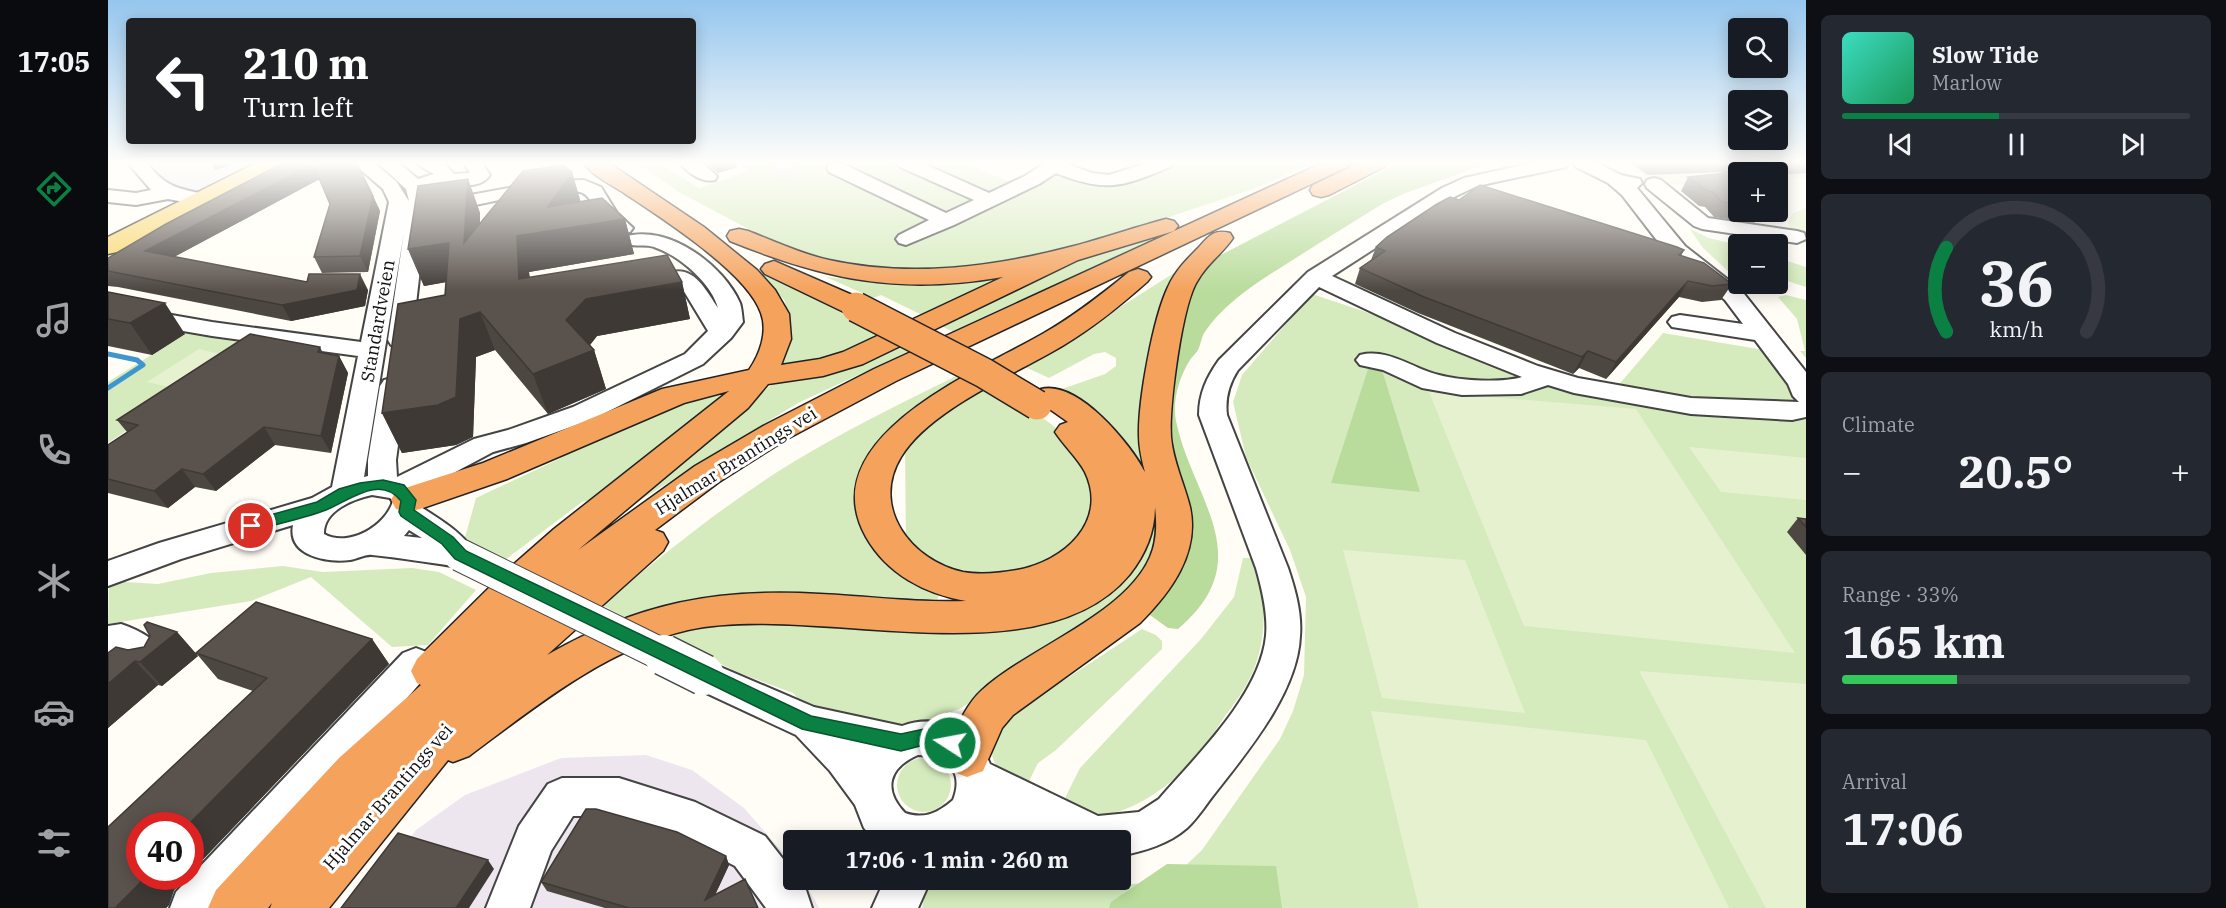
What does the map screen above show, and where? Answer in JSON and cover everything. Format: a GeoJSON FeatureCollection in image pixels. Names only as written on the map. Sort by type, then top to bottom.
{"type":"FeatureCollection","features":[{"type":"Feature","properties":{"kind":"highway"},"geometry":{"type":"LineString","coordinates":[[355,773],[421,683],[519,582],[575,531],[722,414],[759,377],[773,353],[777,321],[773,306],[750,277],[656,205]]}},
{"type":"Feature","properties":{"kind":"highway"},"geometry":{"type":"LineString","coordinates":[[407,775],[537,682],[580,655],[625,634],[687,615],[750,608],[950,616],[1015,614],[1064,601],[1091,587],[1114,568],[1127,551],[1135,531],[1138,511],[1136,491],[1114,450],[1084,418],[984,373],[686,205]]}},
{"type":"Feature","properties":{"kind":"highway"},"geometry":{"type":"LineString","coordinates":[[740,236],[779,253],[829,268],[898,277],[953,278],[984,274],[1068,256],[1225,205]]}},
{"type":"Feature","properties":{"kind":"highway","name":"Hjalmar Brantings vei"},"geometry":{"type":"LineString","coordinates":[[234,908],[355,773],[533,607],[623,534],[716,469],[777,432],[885,375],[1254,205]]}},
{"type":"Feature","properties":{"kind":"highway","name":"Hjalmar Brantings vei"},"geometry":{"type":"LineString","coordinates":[[296,908],[459,714],[547,629],[630,557],[727,486],[795,444],[881,397],[1289,205]]}},
{"type":"Feature","properties":{"kind":"highway"},"geometry":{"type":"LineString","coordinates":[[679,221],[776,270],[863,304]]}},
{"type":"Feature","properties":{"kind":"highway"},"geometry":{"type":"LineString","coordinates":[[972,767],[985,716],[998,702],[1123,614],[1153,585],[1166,562],[1174,537],[1174,510],[1155,437],[1158,401],[1175,303],[1181,286],[1221,237]]}},
{"type":"Feature","properties":{"kind":"highway"},"geometry":{"type":"LineString","coordinates":[[399,496],[495,471],[646,405],[718,384],[823,367],[853,358],[1068,256]]}},
{"type":"Feature","properties":{"kind":"highway"},"geometry":{"type":"LineString","coordinates":[[1045,400],[1064,426],[1085,447],[1108,490],[1110,507],[1107,526],[1095,545],[1074,564],[1043,580],[998,588],[963,586],[922,571],[902,557],[880,530],[873,512],[872,491],[877,471],[900,438],[914,423],[946,400],[1087,318],[1138,277]]}},
{"type":"Feature","properties":{"kind":"main road"},"geometry":{"type":"LineString","coordinates":[[108,247],[190,205]]}},
{"type":"Feature","properties":{"kind":"main road"},"geometry":{"type":"LineString","coordinates":[[108,267],[213,205]]}},
{"type":"Feature","properties":{"kind":"street"},"geometry":{"type":"LineString","coordinates":[[108,257],[206,205]]}},
{"type":"Feature","properties":{"kind":"street","name":"Standardveien"},"geometry":{"type":"LineString","coordinates":[[308,539],[306,531],[309,523],[348,483],[373,349],[374,281],[396,205]]}},
{"type":"Feature","properties":{"kind":"street","name":"Standardveien"},"geometry":{"type":"LineString","coordinates":[[399,496],[382,460],[416,205]]}},
{"type":"Feature","properties":{"kind":"street"},"geometry":{"type":"LineString","coordinates":[[215,538],[254,535],[308,539],[317,547],[334,550],[368,543],[393,529],[399,496],[484,445],[516,437],[583,413],[694,359],[723,333],[731,322],[729,305],[710,279],[675,247],[662,241],[643,238],[634,240],[609,217],[603,205]]}},
{"type":"Feature","properties":{"kind":"street"},"geometry":{"type":"LineString","coordinates":[[916,205],[947,220]]}},
{"type":"Feature","properties":{"kind":"street"},"geometry":{"type":"LineString","coordinates":[[959,205],[970,210]]}},
{"type":"Feature","properties":{"kind":"street"},"geometry":{"type":"LineString","coordinates":[[906,239],[979,205]]}},
{"type":"Feature","properties":{"kind":"street"},"geometry":{"type":"LineString","coordinates":[[1131,834],[1158,824],[1174,813],[1231,743],[1247,721],[1273,676],[1283,636],[1279,592],[1262,539],[1216,427],[1213,397],[1218,380],[1228,365],[1316,277],[1428,205]]}},
{"type":"Feature","properties":{"kind":"street"},"geometry":{"type":"LineString","coordinates":[[1640,205],[1677,251],[1733,295],[1801,383],[1806,396]]}},
{"type":"Feature","properties":{"kind":"street"},"geometry":{"type":"LineString","coordinates":[[1680,205],[1701,222],[1709,225],[1797,237]]}},
{"type":"Feature","properties":{"kind":"street"},"geometry":{"type":"LineString","coordinates":[[108,257],[166,232]]}},
{"type":"Feature","properties":{"kind":"street"},"geometry":{"type":"LineString","coordinates":[[1316,277],[1436,333],[1574,385],[1691,406],[1792,412],[1806,409]]}},
{"type":"Feature","properties":{"kind":"street"},"geometry":{"type":"LineString","coordinates":[[108,311],[344,353],[373,349]]}},
{"type":"Feature","properties":{"kind":"street"},"geometry":{"type":"LineString","coordinates":[[1680,322],[1764,334]]}},
{"type":"Feature","properties":{"kind":"street"},"geometry":{"type":"LineString","coordinates":[[1370,360],[1390,364],[1431,382],[1462,387],[1521,386],[1548,377]]}},
{"type":"Feature","properties":{"kind":"street"},"geometry":{"type":"LineString","coordinates":[[108,574],[333,499],[365,486],[399,496],[460,555]]}},
{"type":"Feature","properties":{"kind":"street"},"geometry":{"type":"LineString","coordinates":[[368,543],[460,555],[704,675],[809,723],[901,742]]}},
{"type":"Feature","properties":{"kind":"street"},"geometry":{"type":"LineString","coordinates":[[108,640],[121,638],[152,659]]}},
{"type":"Feature","properties":{"kind":"street"},"geometry":{"type":"LineString","coordinates":[[192,908],[416,663]]}},
{"type":"Feature","properties":{"kind":"street"},"geometry":{"type":"LineString","coordinates":[[809,723],[844,758],[881,818],[899,830]]}},
{"type":"Feature","properties":{"kind":"street"},"geometry":{"type":"LineString","coordinates":[[881,818],[872,774],[876,765],[888,750],[901,742],[920,737],[939,739],[953,745],[972,767],[1083,830]]}},
{"type":"Feature","properties":{"kind":"street"},"geometry":{"type":"LineString","coordinates":[[945,830],[973,804],[976,791],[972,767]]}},
{"type":"Feature","properties":{"kind":"street"},"geometry":{"type":"LineString","coordinates":[[508,908],[534,840],[562,797],[619,797],[680,816],[750,851],[789,903],[790,908]]}},
{"type":"Feature","properties":{"kind":"street"},"geometry":{"type":"LineString","coordinates":[[954,830],[986,824],[1013,830]]}},
{"type":"Feature","properties":{"kind":"street"},"geometry":{"type":"LineString","coordinates":[[887,890],[889,908]]}},
{"type":"Feature","properties":{"kind":"street"},"geometry":{"type":"LineString","coordinates":[[894,908],[903,890]]}},
{"type":"Feature","properties":{"kind":"shaded area"},"geometry":{"type":"Polygon","coordinates":[[[646,755],[692,770],[744,808],[783,853],[783,890],[809,890],[819,908],[359,908],[416,830],[465,795],[561,758],[646,755]]]}},
{"type":"Feature","properties":{"kind":"green space"},"geometry":{"type":"Polygon","coordinates":[[[704,205],[1204,205],[1082,246],[1006,266],[907,275],[831,264],[769,240],[704,205]]]}},
{"type":"Feature","properties":{"kind":"green space"},"geometry":{"type":"Polygon","coordinates":[[[1316,205],[1380,205],[1235,299],[1204,333],[1198,350],[1186,367],[1176,398],[1176,421],[1184,449],[1214,528],[1218,553],[1215,578],[1202,603],[1178,629],[1168,628],[1143,610],[1151,602],[1164,434],[1190,283],[1215,258],[1316,205]]]}},
{"type":"Feature","properties":{"kind":"green space"},"geometry":{"type":"Polygon","coordinates":[[[1806,208],[1806,244],[1791,231],[1788,222],[1792,214],[1806,208]]]}},
{"type":"Feature","properties":{"kind":"green space"},"geometry":{"type":"Polygon","coordinates":[[[1690,229],[1709,238],[1728,243],[1728,271],[1703,248],[1690,229]]]}},
{"type":"Feature","properties":{"kind":"green space"},"geometry":{"type":"Polygon","coordinates":[[[1171,234],[956,333],[941,326],[1063,264],[1171,234]]]}},
{"type":"Feature","properties":{"kind":"green space"},"geometry":{"type":"Polygon","coordinates":[[[1788,261],[1806,267],[1806,287],[1788,281],[1788,261]]]}},
{"type":"Feature","properties":{"kind":"green space"},"geometry":{"type":"Polygon","coordinates":[[[1185,266],[1166,516],[1144,582],[990,691],[959,709],[925,721],[881,728],[845,720],[800,701],[793,693],[737,672],[660,633],[711,622],[1091,602],[1099,417],[1062,389],[1105,374],[1116,366],[1116,358],[1105,352],[1094,354],[1049,378],[1021,365],[1087,328],[1185,266]]]}},
{"type":"Feature","properties":{"kind":"green space"},"geometry":{"type":"Polygon","coordinates":[[[756,269],[888,335],[841,355],[782,367],[789,339],[785,301],[756,269]]]}},
{"type":"Feature","properties":{"kind":"green space"},"geometry":{"type":"Polygon","coordinates":[[[1017,275],[928,318],[881,295],[873,298],[826,277],[908,285],[951,283],[1017,275]]]}},
{"type":"Feature","properties":{"kind":"green space"},"geometry":{"type":"Polygon","coordinates":[[[1312,294],[1611,394],[1663,333],[1764,350],[1806,398],[1806,908],[922,908],[926,890],[1131,890],[1131,884],[1145,883],[1180,871],[1202,850],[1280,739],[1293,711],[1304,675],[1306,597],[1290,550],[1246,457],[1233,402],[1242,375],[1312,294]]]}},
{"type":"Feature","properties":{"kind":"green space"},"geometry":{"type":"Polygon","coordinates":[[[1786,295],[1806,300],[1806,358],[1800,351],[1805,351],[1797,319],[1778,297],[1786,295]]]}},
{"type":"Feature","properties":{"kind":"green space"},"geometry":{"type":"Polygon","coordinates":[[[1054,328],[863,471],[858,495],[858,516],[863,533],[886,561],[939,594],[936,605],[632,621],[602,605],[720,512],[795,461],[891,409],[1054,328]]]}},
{"type":"Feature","properties":{"kind":"green space"},"geometry":{"type":"Polygon","coordinates":[[[191,330],[257,343],[108,443],[108,382],[191,330]]]}},
{"type":"Feature","properties":{"kind":"green space"},"geometry":{"type":"Polygon","coordinates":[[[906,343],[916,348],[798,403],[645,497],[600,529],[776,381],[805,379],[838,372],[906,343]]]}},
{"type":"Feature","properties":{"kind":"green space"},"geometry":{"type":"Polygon","coordinates":[[[199,349],[220,354],[169,387],[147,382],[199,349]]]}},
{"type":"Feature","properties":{"kind":"green space"},"geometry":{"type":"Polygon","coordinates":[[[1369,366],[1381,367],[1420,492],[1331,483],[1369,366]]]}},
{"type":"Feature","properties":{"kind":"green space"},"geometry":{"type":"Polygon","coordinates":[[[739,385],[591,500],[582,502],[505,560],[464,541],[476,498],[559,459],[599,431],[739,385]]]}},
{"type":"Feature","properties":{"kind":"green space"},"geometry":{"type":"Polygon","coordinates":[[[988,385],[1037,414],[1060,432],[1078,453],[1084,465],[1097,506],[1073,549],[1032,570],[981,577],[934,562],[906,543],[905,448],[936,418],[988,385]]]}},
{"type":"Feature","properties":{"kind":"green space"},"geometry":{"type":"Polygon","coordinates":[[[1429,392],[1636,409],[1795,653],[1524,626],[1429,392]]]}},
{"type":"Feature","properties":{"kind":"green space"},"geometry":{"type":"Polygon","coordinates":[[[1689,447],[1806,458],[1806,500],[1721,492],[1689,447]]]}},
{"type":"Feature","properties":{"kind":"green space"},"geometry":{"type":"Polygon","coordinates":[[[1343,550],[1465,560],[1525,713],[1382,698],[1343,550]]]}},
{"type":"Feature","properties":{"kind":"green space"},"geometry":{"type":"Polygon","coordinates":[[[1243,558],[1257,558],[1264,607],[1261,644],[1249,681],[1206,745],[1176,778],[1155,794],[1132,806],[1109,814],[1098,815],[1065,804],[1066,796],[1080,768],[1201,639],[1234,597],[1243,558]]]}},
{"type":"Feature","properties":{"kind":"green space"},"geometry":{"type":"Polygon","coordinates":[[[283,566],[323,572],[412,568],[439,572],[476,590],[428,645],[392,647],[311,577],[251,601],[108,624],[109,581],[158,584],[211,573],[283,566]]]}},
{"type":"Feature","properties":{"kind":"green space"},"geometry":{"type":"Polygon","coordinates":[[[1142,629],[1156,635],[1162,641],[1162,649],[1056,750],[1038,763],[1024,791],[1007,778],[993,758],[994,728],[1054,672],[1063,681],[1142,629]]]}},
{"type":"Feature","properties":{"kind":"green space"},"geometry":{"type":"Polygon","coordinates":[[[1639,671],[1806,684],[1806,908],[1766,908],[1639,671]]]}},
{"type":"Feature","properties":{"kind":"green space"},"geometry":{"type":"Polygon","coordinates":[[[1371,711],[1646,740],[1729,908],[1419,908],[1371,711]]]}},
{"type":"Feature","properties":{"kind":"green space"},"geometry":{"type":"Polygon","coordinates":[[[919,758],[929,758],[939,762],[947,770],[951,785],[947,800],[939,808],[929,812],[919,812],[909,808],[901,800],[897,790],[897,780],[901,770],[909,762],[919,758]]]}},
{"type":"Feature","properties":{"kind":"green space"},"geometry":{"type":"Polygon","coordinates":[[[1167,864],[1276,866],[1282,908],[1109,908],[1111,902],[1167,864]]]}},
{"type":"Feature","properties":{"kind":"building"},"geometry":{"type":"Polygon","coordinates":[[[202,205],[233,205],[145,251],[307,282],[309,274],[360,274],[357,290],[282,305],[108,271],[108,258],[202,205]]]}},
{"type":"Feature","properties":{"kind":"building"},"geometry":{"type":"Polygon","coordinates":[[[330,205],[371,205],[360,256],[314,257],[330,205]]]}},
{"type":"Feature","properties":{"kind":"building"},"geometry":{"type":"Polygon","coordinates":[[[415,205],[466,205],[464,243],[495,205],[610,205],[625,219],[517,236],[519,279],[667,255],[682,282],[586,299],[566,320],[594,350],[533,374],[480,312],[460,319],[456,397],[438,405],[382,413],[398,304],[445,295],[449,243],[408,249],[415,205]]]}},
{"type":"Feature","properties":{"kind":"building"},"geometry":{"type":"Polygon","coordinates":[[[1435,205],[1545,205],[1684,250],[1679,255],[1704,263],[1728,281],[1728,284],[1712,286],[1688,281],[1616,362],[1588,351],[1582,357],[1424,297],[1360,268],[1385,251],[1376,247],[1387,237],[1435,205]]]}},
{"type":"Feature","properties":{"kind":"building"},"geometry":{"type":"Polygon","coordinates":[[[108,292],[165,303],[130,323],[108,319],[108,292]]]}},
{"type":"Feature","properties":{"kind":"building"},"geometry":{"type":"Polygon","coordinates":[[[250,334],[320,347],[318,352],[339,356],[321,436],[264,427],[203,474],[182,469],[154,491],[108,479],[108,445],[138,425],[117,420],[250,334]]]}},
{"type":"Feature","properties":{"kind":"building"},"geometry":{"type":"Polygon","coordinates":[[[1798,518],[1806,519],[1806,527],[1798,518]]]}},
{"type":"Feature","properties":{"kind":"building"},"geometry":{"type":"Polygon","coordinates":[[[256,602],[372,639],[201,812],[126,812],[126,890],[133,890],[115,908],[108,908],[108,827],[267,678],[196,653],[256,602]]]}},
{"type":"Feature","properties":{"kind":"building"},"geometry":{"type":"Polygon","coordinates":[[[147,622],[177,632],[140,662],[135,661],[108,684],[108,653],[116,647],[128,650],[144,647],[150,636],[144,625],[147,622]]]}},
{"type":"Feature","properties":{"kind":"building"},"geometry":{"type":"Polygon","coordinates":[[[586,809],[596,809],[677,832],[726,856],[705,900],[745,879],[758,908],[629,908],[541,882],[586,809]]]}},
{"type":"Feature","properties":{"kind":"building"},"geometry":{"type":"Polygon","coordinates":[[[398,833],[488,860],[456,908],[341,908],[398,833]]]}},
{"type":"Feature","properties":{"kind":"waterway"},"geometry":{"type":"LineString","coordinates":[[108,354],[137,360],[143,365],[108,388]]}},
{"type":"Feature","properties":{"kind":"route"},"geometry":{"type":"LineString","coordinates":[[251,526],[322,506],[333,498],[365,486],[390,486],[405,494],[408,500],[406,512],[448,541],[460,555],[704,675],[809,723],[901,742],[924,737],[950,743]]}}]}
